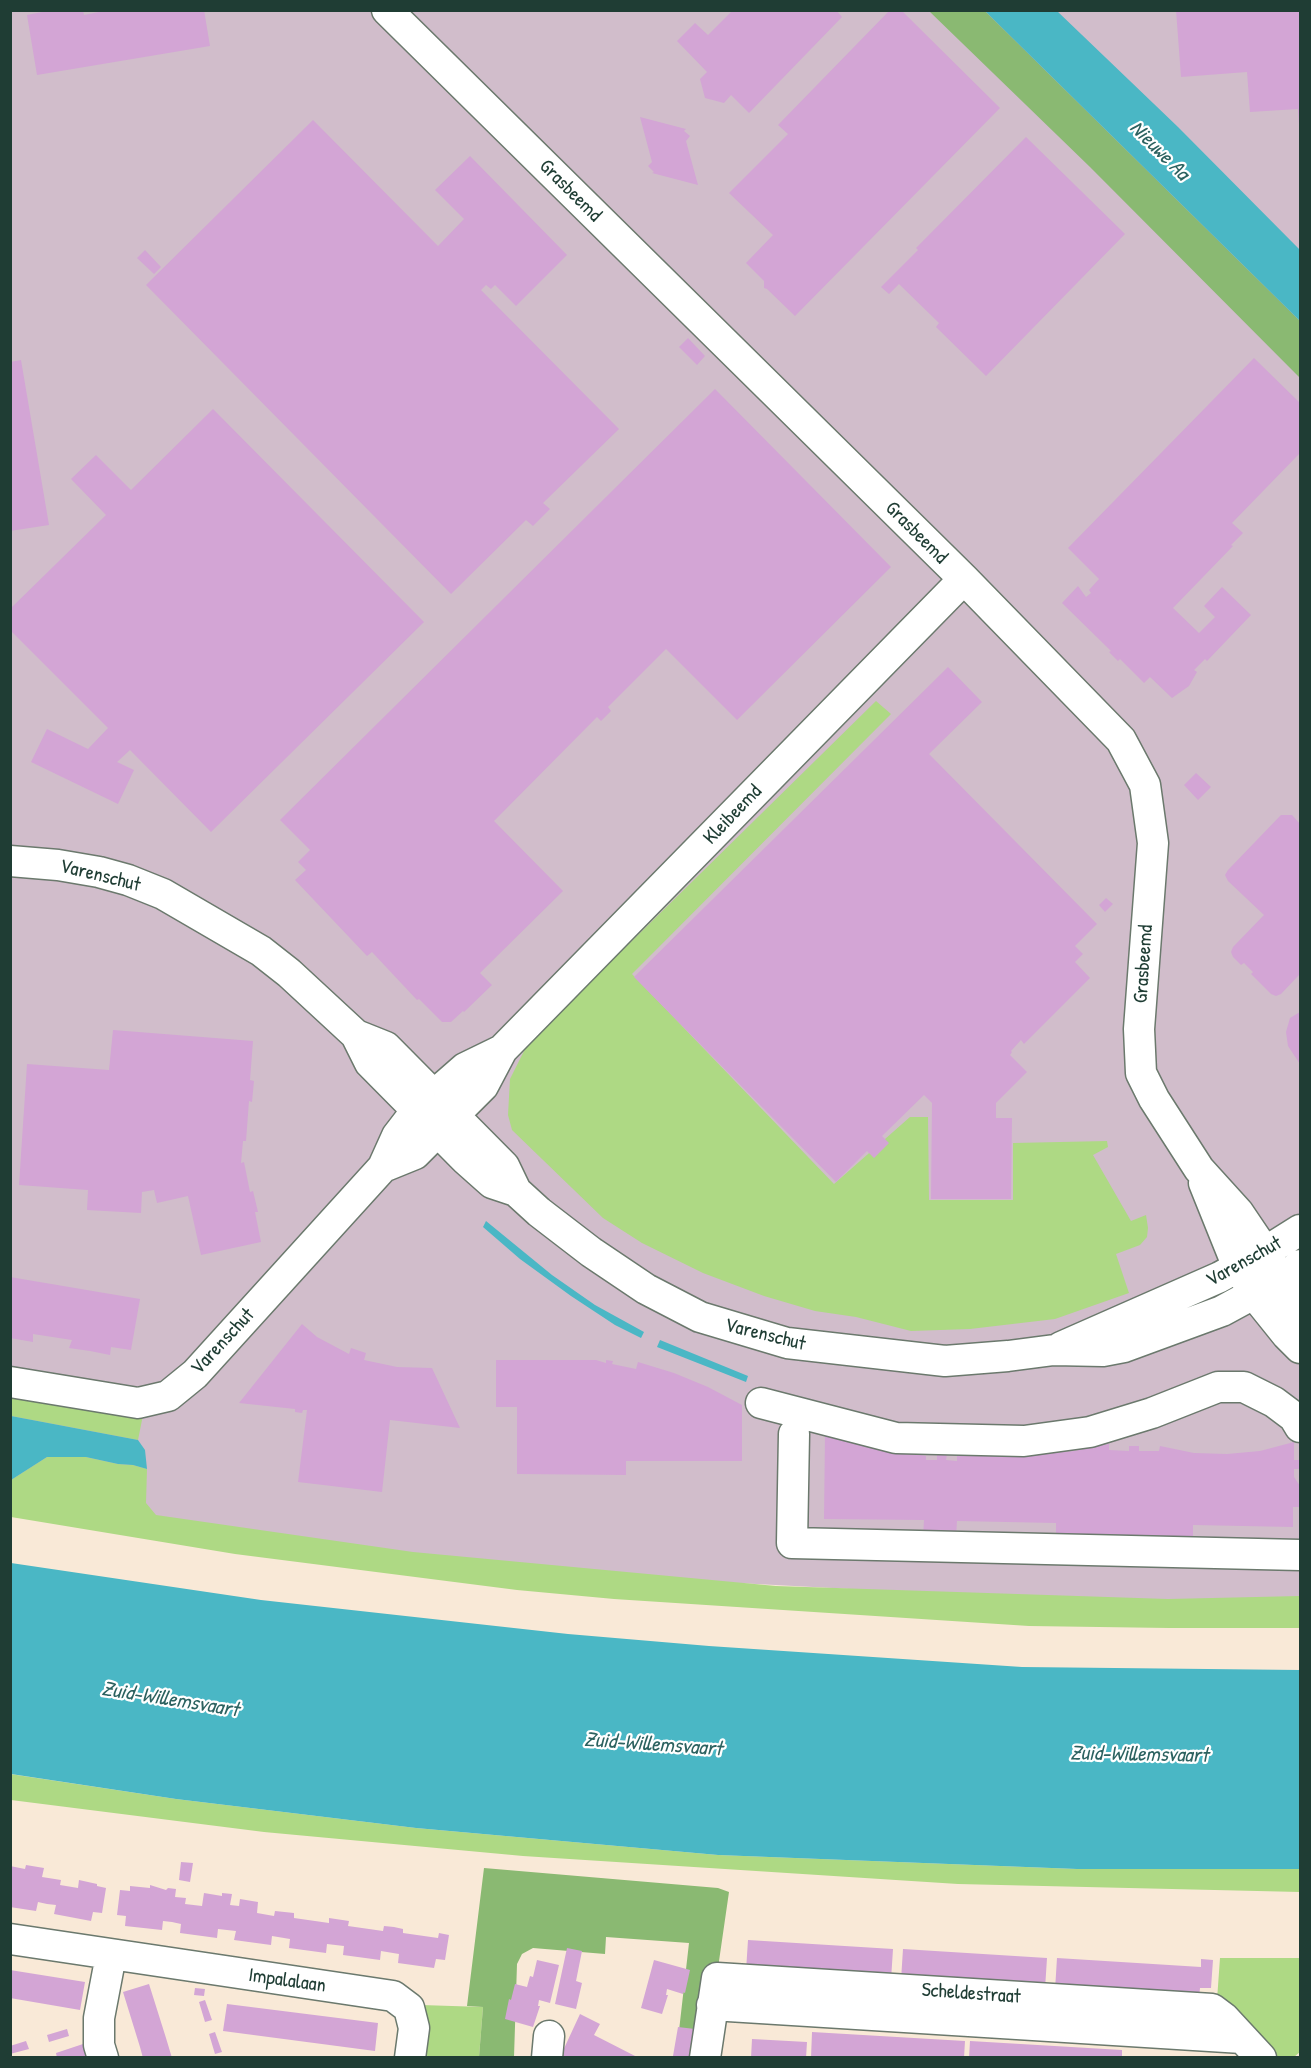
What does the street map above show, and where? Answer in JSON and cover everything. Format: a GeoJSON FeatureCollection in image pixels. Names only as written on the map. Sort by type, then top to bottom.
{"type":"FeatureCollection","features":[{"type":"Feature","properties":{"kind":"street","name":"Grasbeemd"},"geometry":{"type":"LineString","coordinates":[[387,10],[964,579],[1121,740],[1145,785],[1153,843],[1139,1029],[1141,1073],[1154,1099],[1199,1168],[1238,1212],[1265,1252],[1291,1272]]}},
{"type":"Feature","properties":{"kind":"street","name":"Kleibeemd"},"geometry":{"type":"LineString","coordinates":[[435,1113],[483,1086],[502,1050],[964,579]]}},
{"type":"Feature","properties":{"kind":"street","name":"Varenschut"},"geometry":{"type":"LineString","coordinates":[[10,861],[58,865],[128,880],[163,894],[261,951],[356,1035],[370,1064],[504,1166],[516,1191],[539,1212],[591,1252],[646,1289],[700,1317],[787,1343],[945,1361],[1054,1350],[1103,1351],[1124,1347],[1222,1311],[1291,1272],[1300,1317]]}},
{"type":"Feature","properties":{"kind":"street","name":"Varenschut"},"geometry":{"type":"LineString","coordinates":[[10,1382],[138,1403],[168,1396],[195,1374],[383,1167],[397,1136],[435,1113]]}},
{"type":"Feature","properties":{"kind":"street","name":"Grasbeemd"},"geometry":{"type":"LineString","coordinates":[[1199,1168],[1238,1267],[1254,1294]]}},
{"type":"Feature","properties":{"kind":"street","name":"Varenschut"},"geometry":{"type":"LineString","coordinates":[[1054,1350],[1238,1267],[1300,1230]]}},
{"type":"Feature","properties":{"kind":"street","name":"Varenschut"},"geometry":{"type":"LineString","coordinates":[[1254,1294],[1300,1348]]}},
{"type":"Feature","properties":{"kind":"street"},"geometry":{"type":"LineString","coordinates":[[761,1403],[896,1438],[974,1441],[1024,1441],[1090,1432],[1152,1413],[1218,1387],[1244,1388],[1274,1402],[1298,1419]]}},
{"type":"Feature","properties":{"kind":"street"},"geometry":{"type":"LineString","coordinates":[[794,1434],[792,1543],[1300,1556]]}},
{"type":"Feature","properties":{"kind":"street","name":"Impalalaan"},"geometry":{"type":"LineString","coordinates":[[10,1939],[393,1996],[409,2008],[414,2028],[410,2058]]}},
{"type":"Feature","properties":{"kind":"street"},"geometry":{"type":"LineString","coordinates":[[103,2058],[99,2045],[99,2018],[111,1955]]}},
{"type":"Feature","properties":{"kind":"street","name":"Scheldestraat"},"geometry":{"type":"LineString","coordinates":[[705,2058],[717,1978],[1212,2009],[1224,2018],[1251,2048]]}},
{"type":"Feature","properties":{"kind":"shaded area"},"geometry":{"type":"Polygon","coordinates":[[[10,11],[1300,11],[1300,1600],[1172,1606],[473,1569],[11,1498],[10,11]]]}},
{"type":"Feature","properties":{"kind":"green space"},"geometry":{"type":"Polygon","coordinates":[[[929,11],[985,11],[1300,321],[1300,378],[1090,167],[929,11]]]}},
{"type":"Feature","properties":{"kind":"green space"},"geometry":{"type":"Polygon","coordinates":[[[876,701],[891,714],[632,974],[834,1184],[910,1117],[928,1117],[929,1200],[1013,1200],[1013,1143],[1107,1141],[1108,1147],[1093,1155],[1131,1221],[1146,1215],[1148,1228],[1147,1237],[1140,1245],[1116,1254],[1129,1293],[1055,1319],[970,1329],[911,1331],[856,1317],[815,1311],[764,1296],[703,1273],[642,1243],[603,1218],[512,1130],[508,1115],[510,1079],[528,1043],[876,701]]]}},
{"type":"Feature","properties":{"kind":"green space"},"geometry":{"type":"Polygon","coordinates":[[[10,1394],[143,1415],[138,1440],[11,1416],[10,1394]]]}},
{"type":"Feature","properties":{"kind":"green space"},"geometry":{"type":"Polygon","coordinates":[[[47,1457],[86,1457],[147,1469],[146,1503],[156,1515],[413,1552],[776,1586],[1168,1599],[1300,1596],[1300,1628],[1029,1626],[614,1599],[517,1590],[235,1554],[11,1517],[11,1480],[47,1457]]]}},
{"type":"Feature","properties":{"kind":"green space"},"geometry":{"type":"Polygon","coordinates":[[[10,1774],[176,1799],[416,1828],[718,1855],[1077,1869],[1300,1869],[1300,1892],[958,1884],[523,1856],[264,1832],[11,1800],[10,1774]]]}},
{"type":"Feature","properties":{"kind":"green space"},"geometry":{"type":"Polygon","coordinates":[[[484,1868],[718,1888],[729,1892],[719,1972],[697,2057],[676,2057],[689,1943],[606,1937],[605,1954],[533,1948],[522,1954],[517,1964],[514,2057],[479,2057],[483,2007],[467,2006],[484,1868]]]}},
{"type":"Feature","properties":{"kind":"green space"},"geometry":{"type":"Polygon","coordinates":[[[1220,1958],[1300,1958],[1300,2052],[1294,2057],[1273,2057],[1217,2000],[1220,1958]]]}},
{"type":"Feature","properties":{"kind":"green space"},"geometry":{"type":"Polygon","coordinates":[[[421,2005],[483,2007],[479,2057],[422,2057],[421,2005]]]}},
{"type":"Feature","properties":{"kind":"water","name":"Nieuwe Aa"},"geometry":{"type":"Polygon","coordinates":[[[985,11],[1057,11],[1178,127],[1300,250],[1300,321],[985,11]]]}},
{"type":"Feature","properties":{"kind":"water"},"geometry":{"type":"Polygon","coordinates":[[[486,1221],[552,1275],[595,1305],[644,1332],[641,1338],[615,1325],[520,1259],[483,1227],[486,1221]]]}},
{"type":"Feature","properties":{"kind":"water"},"geometry":{"type":"Polygon","coordinates":[[[660,1340],[748,1376],[746,1382],[657,1347],[660,1340]]]}},
{"type":"Feature","properties":{"kind":"water"},"geometry":{"type":"Polygon","coordinates":[[[11,1416],[138,1440],[145,1450],[147,1469],[86,1457],[47,1457],[11,1480],[11,1416]]]}},
{"type":"Feature","properties":{"kind":"water","name":"Zuid-Willemsvaart"},"geometry":{"type":"Polygon","coordinates":[[[11,1563],[261,1600],[568,1634],[709,1646],[1022,1667],[1300,1670],[1300,1869],[1077,1869],[718,1855],[416,1828],[176,1799],[11,1774],[11,1563]]]}},
{"type":"Feature","properties":{"kind":"building"},"geometry":{"type":"Polygon","coordinates":[[[52,10],[83,10],[84,15],[99,12],[99,10],[204,10],[210,46],[37,75],[27,15],[52,10]]]}},
{"type":"Feature","properties":{"kind":"building"},"geometry":{"type":"Polygon","coordinates":[[[733,10],[836,10],[842,17],[749,113],[731,95],[724,103],[705,98],[700,79],[707,72],[677,41],[695,23],[708,35],[733,10]]]}},
{"type":"Feature","properties":{"kind":"building"},"geometry":{"type":"Polygon","coordinates":[[[890,10],[901,10],[1000,108],[795,316],[764,288],[764,281],[746,263],[773,235],[729,193],[788,134],[778,125],[890,10]]]}},
{"type":"Feature","properties":{"kind":"building"},"geometry":{"type":"Polygon","coordinates":[[[1176,10],[1300,10],[1300,124],[1298,109],[1250,112],[1247,72],[1181,77],[1176,10]]]}},
{"type":"Feature","properties":{"kind":"building"},"geometry":{"type":"Polygon","coordinates":[[[640,117],[686,129],[684,131],[690,136],[686,141],[698,185],[652,173],[654,172],[648,166],[652,162],[640,117]]]}},
{"type":"Feature","properties":{"kind":"building"},"geometry":{"type":"Polygon","coordinates":[[[313,120],[438,246],[464,219],[435,190],[470,156],[567,255],[516,306],[495,285],[491,289],[486,285],[481,290],[619,429],[543,503],[550,509],[533,526],[526,520],[451,594],[146,285],[313,120]]]}},
{"type":"Feature","properties":{"kind":"building"},"geometry":{"type":"Polygon","coordinates":[[[1026,137],[1125,234],[986,376],[936,327],[939,323],[899,284],[889,294],[881,287],[918,250],[916,248],[1026,137]]]}},
{"type":"Feature","properties":{"kind":"building"},"geometry":{"type":"Polygon","coordinates":[[[145,250],[161,267],[154,274],[137,258],[145,250]]]}},
{"type":"Feature","properties":{"kind":"building"},"geometry":{"type":"Polygon","coordinates":[[[688,338],[705,356],[697,365],[679,347],[688,338]]]}},
{"type":"Feature","properties":{"kind":"building"},"geometry":{"type":"Polygon","coordinates":[[[1254,358],[1300,403],[1300,453],[1232,523],[1243,533],[1173,608],[1199,633],[1215,617],[1204,606],[1222,587],[1251,615],[1207,661],[1205,659],[1194,670],[1197,672],[1189,686],[1172,698],[1150,677],[1144,683],[1120,659],[1118,661],[1109,652],[1111,651],[1062,603],[1078,586],[1086,597],[1099,579],[1068,548],[1254,358]]]}},
{"type":"Feature","properties":{"kind":"building"},"geometry":{"type":"Polygon","coordinates":[[[21,360],[49,525],[10,531],[10,362],[21,360]]]}},
{"type":"Feature","properties":{"kind":"building"},"geometry":{"type":"Polygon","coordinates":[[[715,389],[891,567],[737,720],[666,649],[608,707],[611,711],[601,721],[597,717],[494,821],[563,891],[480,973],[492,985],[451,1022],[442,1022],[419,999],[417,1000],[372,952],[367,956],[295,880],[306,870],[298,862],[310,850],[280,820],[715,389]]]}},
{"type":"Feature","properties":{"kind":"building"},"geometry":{"type":"Polygon","coordinates":[[[213,409],[424,622],[211,832],[130,750],[117,762],[134,770],[118,804],[31,762],[47,729],[88,749],[108,728],[10,630],[10,609],[106,515],[71,479],[96,455],[131,490],[213,409]]]}},
{"type":"Feature","properties":{"kind":"building"},"geometry":{"type":"Polygon","coordinates":[[[948,667],[982,702],[929,754],[1097,924],[1075,946],[1083,954],[1075,962],[1090,978],[1024,1044],[1021,1040],[1011,1051],[1010,1055],[1027,1072],[996,1103],[996,1118],[1012,1118],[1011,1199],[931,1199],[932,1103],[924,1095],[882,1136],[889,1143],[874,1158],[867,1151],[836,1182],[634,977],[948,667]]]}},
{"type":"Feature","properties":{"kind":"building"},"geometry":{"type":"Polygon","coordinates":[[[1196,773],[1211,787],[1198,800],[1184,785],[1196,773]]]}},
{"type":"Feature","properties":{"kind":"building"},"geometry":{"type":"Polygon","coordinates":[[[1281,815],[1292,815],[1300,824],[1300,977],[1299,975],[1281,994],[1276,996],[1271,994],[1251,974],[1253,972],[1244,963],[1241,965],[1233,957],[1231,952],[1233,947],[1264,915],[1228,881],[1225,875],[1281,815]]]}},
{"type":"Feature","properties":{"kind":"building"},"geometry":{"type":"Polygon","coordinates":[[[1106,898],[1113,904],[1105,912],[1099,905],[1106,898]]]}},
{"type":"Feature","properties":{"kind":"building"},"geometry":{"type":"Polygon","coordinates":[[[1300,1012],[1300,1064],[1288,1046],[1286,1032],[1290,1018],[1300,1012]]]}},
{"type":"Feature","properties":{"kind":"building"},"geometry":{"type":"Polygon","coordinates":[[[113,1030],[253,1041],[250,1080],[254,1081],[252,1102],[249,1101],[246,1141],[243,1141],[241,1163],[244,1162],[250,1192],[253,1191],[261,1242],[201,1255],[188,1196],[157,1203],[154,1190],[142,1192],[141,1213],[87,1210],[88,1190],[19,1185],[27,1064],[109,1070],[113,1030]]]}},
{"type":"Feature","properties":{"kind":"building"},"geometry":{"type":"Polygon","coordinates":[[[10,1277],[140,1299],[131,1350],[111,1347],[110,1355],[69,1348],[72,1340],[33,1334],[33,1342],[10,1338],[10,1277]]]}},
{"type":"Feature","properties":{"kind":"building"},"geometry":{"type":"Polygon","coordinates":[[[302,1324],[317,1337],[349,1354],[351,1348],[366,1353],[364,1360],[397,1367],[432,1368],[460,1428],[390,1420],[382,1492],[298,1482],[307,1410],[303,1410],[302,1413],[295,1412],[295,1409],[239,1403],[302,1324]]]}},
{"type":"Feature","properties":{"kind":"building"},"geometry":{"type":"Polygon","coordinates":[[[496,1360],[596,1360],[606,1363],[606,1360],[613,1361],[612,1364],[636,1369],[638,1362],[674,1373],[708,1387],[742,1405],[742,1461],[626,1461],[626,1475],[517,1474],[517,1407],[496,1407],[496,1360]]]}},
{"type":"Feature","properties":{"kind":"building"},"geometry":{"type":"Polygon","coordinates":[[[825,1434],[926,1456],[926,1460],[937,1460],[937,1454],[947,1454],[946,1460],[957,1461],[957,1456],[1025,1456],[1074,1451],[1109,1444],[1109,1450],[1129,1451],[1129,1446],[1139,1446],[1139,1451],[1159,1451],[1160,1446],[1194,1453],[1227,1454],[1260,1451],[1294,1442],[1294,1460],[1300,1460],[1300,1469],[1294,1469],[1294,1477],[1300,1486],[1300,1507],[1293,1507],[1293,1527],[1193,1525],[1193,1542],[1056,1539],[1056,1523],[957,1521],[956,1538],[923,1537],[924,1520],[824,1519],[825,1434]]]}},
{"type":"Feature","properties":{"kind":"building"},"geometry":{"type":"Polygon","coordinates":[[[181,1862],[193,1863],[190,1882],[179,1880],[181,1862]]]}},
{"type":"Feature","properties":{"kind":"building"},"geometry":{"type":"Polygon","coordinates":[[[26,1865],[44,1868],[42,1877],[61,1880],[60,1885],[78,1888],[79,1880],[106,1888],[102,1913],[93,1912],[91,1921],[54,1914],[56,1905],[38,1902],[36,1911],[10,1907],[10,1866],[25,1869],[26,1865]]]}},
{"type":"Feature","properties":{"kind":"building"},"geometry":{"type":"Polygon","coordinates":[[[150,1885],[166,1890],[176,1889],[175,1897],[186,1898],[185,1904],[202,1906],[204,1893],[222,1896],[222,1893],[232,1894],[230,1905],[239,1906],[240,1899],[258,1902],[257,1913],[274,1916],[275,1911],[294,1913],[294,1918],[329,1923],[329,1918],[349,1921],[348,1926],[383,1931],[384,1926],[394,1927],[403,1929],[403,1933],[438,1938],[439,1933],[449,1935],[445,1960],[436,1959],[434,1968],[398,1963],[399,1954],[381,1951],[380,1960],[343,1955],[344,1946],[327,1944],[326,1953],[289,1948],[290,1939],[272,1936],[271,1945],[234,1940],[236,1931],[218,1929],[217,1938],[180,1933],[181,1924],[172,1922],[163,1921],[162,1930],[125,1926],[126,1916],[117,1915],[120,1890],[130,1891],[130,1886],[150,1888],[150,1885]]]}},
{"type":"Feature","properties":{"kind":"building"},"geometry":{"type":"Polygon","coordinates":[[[748,1940],[893,1949],[891,1980],[746,1971],[748,1940]]]}},
{"type":"Feature","properties":{"kind":"building"},"geometry":{"type":"Polygon","coordinates":[[[567,1948],[582,1951],[576,1981],[582,1983],[576,2009],[555,2004],[567,1948]]]}},
{"type":"Feature","properties":{"kind":"building"},"geometry":{"type":"Polygon","coordinates":[[[903,1949],[1047,1958],[1045,1989],[901,1980],[903,1949]]]}},
{"type":"Feature","properties":{"kind":"building"},"geometry":{"type":"Polygon","coordinates":[[[1057,1958],[1201,1967],[1201,1959],[1213,1960],[1211,1988],[1200,1988],[1199,1998],[1055,1990],[1057,1958]]]}},
{"type":"Feature","properties":{"kind":"building"},"geometry":{"type":"Polygon","coordinates":[[[537,1960],[559,1965],[550,2003],[539,2000],[538,2006],[540,2006],[533,2027],[505,2019],[515,1984],[527,1987],[530,1976],[533,1977],[537,1960]]]}},
{"type":"Feature","properties":{"kind":"building"},"geometry":{"type":"Polygon","coordinates":[[[654,1960],[690,1970],[685,1993],[667,1989],[666,1995],[668,1995],[662,2014],[641,2008],[654,1960]]]}},
{"type":"Feature","properties":{"kind":"building"},"geometry":{"type":"Polygon","coordinates":[[[10,1970],[85,1982],[80,2010],[10,1998],[10,1970]]]}},
{"type":"Feature","properties":{"kind":"building"},"geometry":{"type":"Polygon","coordinates":[[[149,1984],[172,2058],[143,2058],[123,1992],[149,1984]]]}},
{"type":"Feature","properties":{"kind":"building"},"geometry":{"type":"Polygon","coordinates":[[[195,1988],[205,1989],[204,1996],[194,1995],[195,1988]]]}},
{"type":"Feature","properties":{"kind":"building"},"geometry":{"type":"Polygon","coordinates":[[[205,2000],[212,2020],[205,2022],[199,2002],[205,2000]]]}},
{"type":"Feature","properties":{"kind":"building"},"geometry":{"type":"Polygon","coordinates":[[[227,2004],[378,2023],[375,2051],[223,2031],[227,2004]]]}},
{"type":"Feature","properties":{"kind":"building"},"geometry":{"type":"Polygon","coordinates":[[[580,2014],[600,2024],[594,2035],[639,2058],[566,2058],[561,2055],[580,2014]]]}},
{"type":"Feature","properties":{"kind":"building"},"geometry":{"type":"Polygon","coordinates":[[[678,2027],[695,2029],[690,2058],[673,2056],[678,2027]]]}},
{"type":"Feature","properties":{"kind":"building"},"geometry":{"type":"Polygon","coordinates":[[[67,2029],[69,2036],[49,2042],[47,2035],[67,2029]]]}},
{"type":"Feature","properties":{"kind":"building"},"geometry":{"type":"Polygon","coordinates":[[[215,2032],[222,2052],[215,2054],[209,2034],[215,2032]]]}},
{"type":"Feature","properties":{"kind":"building"},"geometry":{"type":"Polygon","coordinates":[[[812,2032],[965,2041],[964,2058],[811,2058],[812,2032]]]}},
{"type":"Feature","properties":{"kind":"building"},"geometry":{"type":"Polygon","coordinates":[[[752,2039],[807,2042],[806,2058],[751,2058],[752,2039]]]}},
{"type":"Feature","properties":{"kind":"building"},"geometry":{"type":"Polygon","coordinates":[[[26,2041],[29,2049],[10,2054],[10,2046],[26,2041]]]}},
{"type":"Feature","properties":{"kind":"building"},"geometry":{"type":"Polygon","coordinates":[[[970,2041],[1122,2050],[1122,2058],[969,2058],[970,2041]]]}},
{"type":"Feature","properties":{"kind":"building"},"geometry":{"type":"Polygon","coordinates":[[[83,2044],[87,2058],[57,2058],[56,2053],[83,2044]]]}}]}
